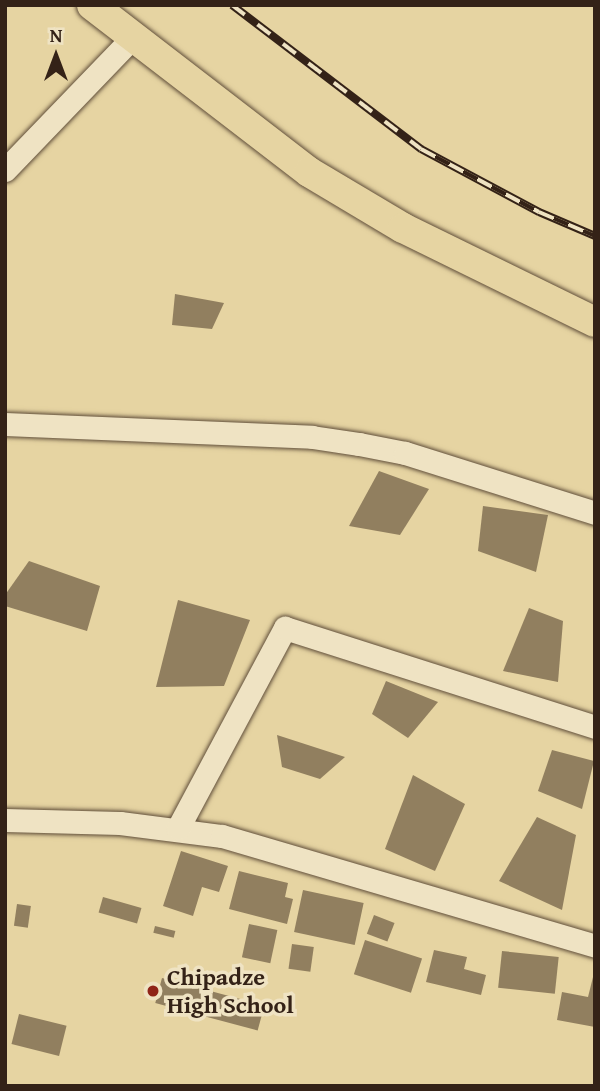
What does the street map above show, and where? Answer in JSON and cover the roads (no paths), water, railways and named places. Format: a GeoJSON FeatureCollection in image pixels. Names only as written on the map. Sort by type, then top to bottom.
{"type":"FeatureCollection","features":[{"type":"Feature","properties":{"kind":"main road"},"geometry":{"type":"LineString","coordinates":[[92,5],[309,172],[415,234],[595,322]]}},
{"type":"Feature","properties":{"kind":"street"},"geometry":{"type":"LineString","coordinates":[[5,170],[132,38]]}},
{"type":"Feature","properties":{"kind":"street"},"geometry":{"type":"LineString","coordinates":[[5,424],[312,437],[347,442],[405,453],[595,513]]}},
{"type":"Feature","properties":{"kind":"street"},"geometry":{"type":"LineString","coordinates":[[178,828],[285,628],[595,727]]}},
{"type":"Feature","properties":{"kind":"street"},"geometry":{"type":"LineString","coordinates":[[5,820],[120,823],[178,828],[222,836],[595,946]]}},
{"type":"Feature","properties":{"kind":"railway"},"geometry":{"type":"LineString","coordinates":[[232,5],[421,149],[539,212],[595,236]]}},
{"type":"Feature","properties":{"kind":"place","name":"Chipadze High School"},"geometry":{"type":"Point","coordinates":[153,991]}}]}
